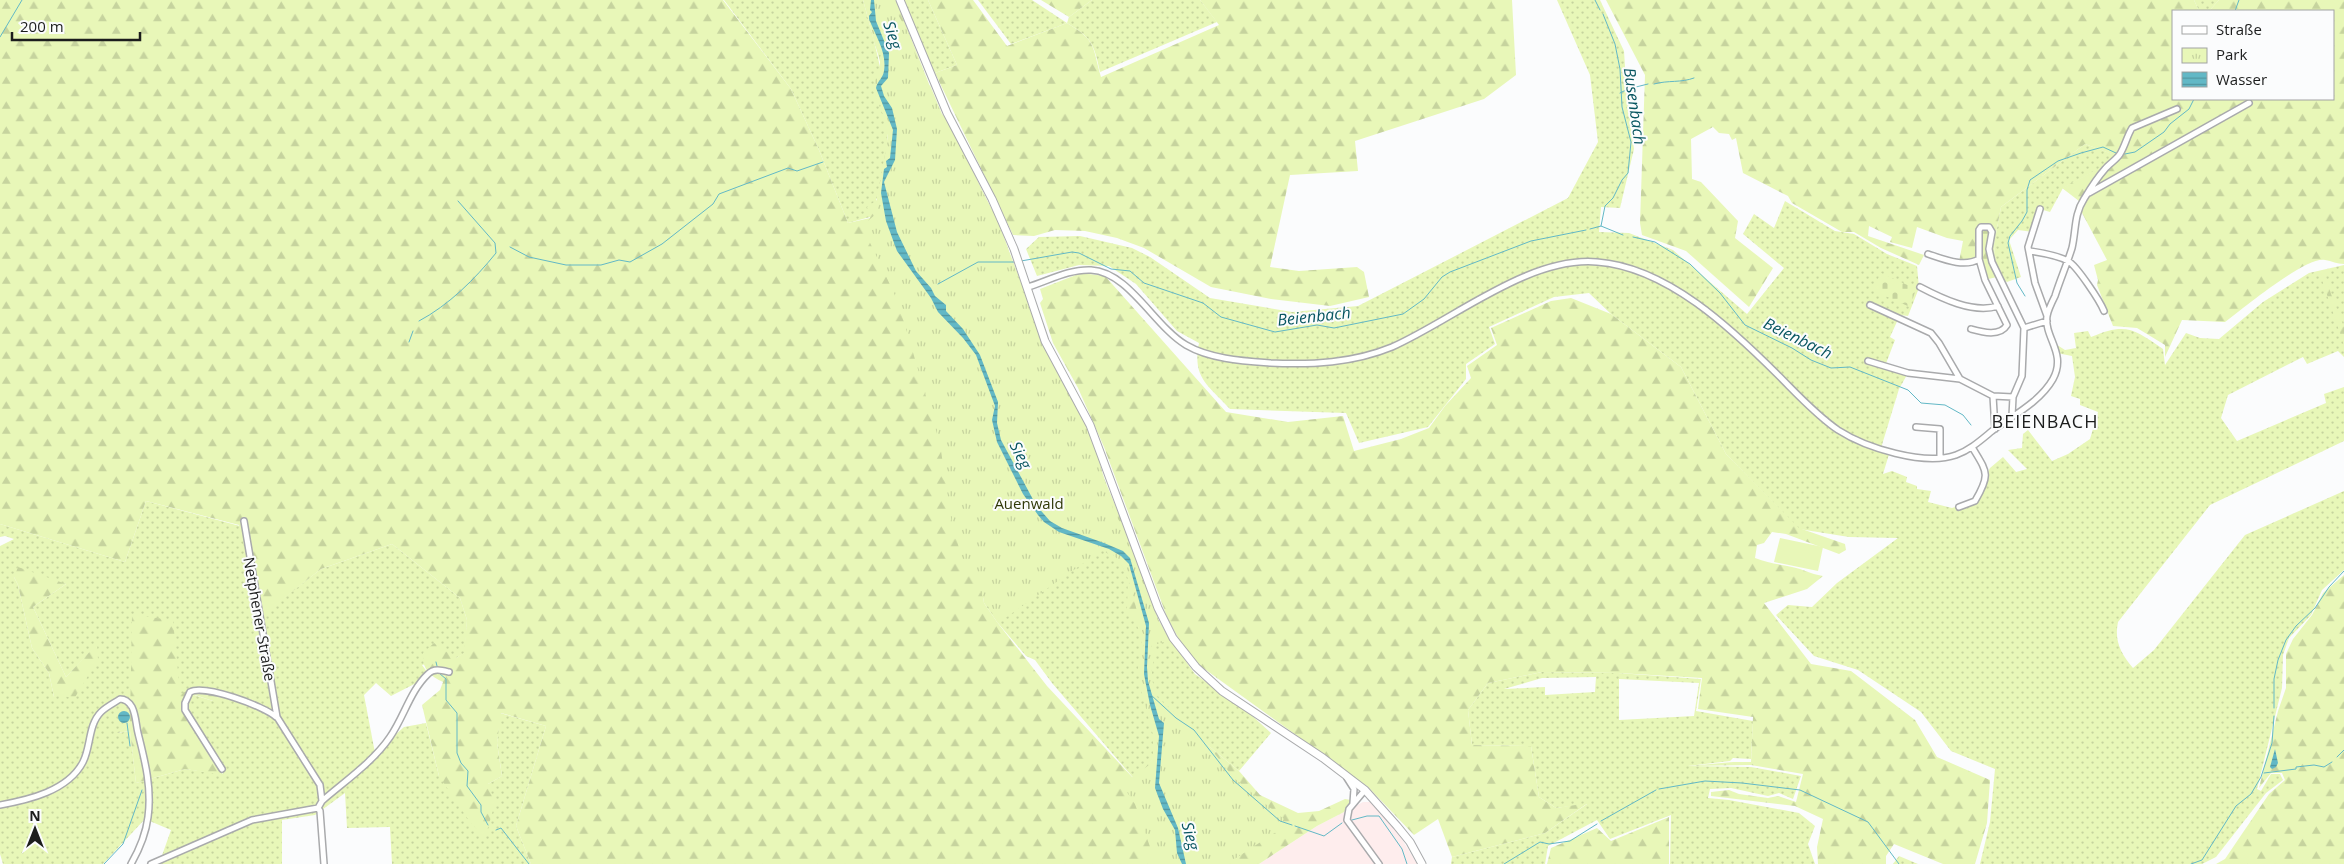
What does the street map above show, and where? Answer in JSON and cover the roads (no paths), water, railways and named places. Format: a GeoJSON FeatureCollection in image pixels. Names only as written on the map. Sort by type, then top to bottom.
{"type":"FeatureCollection","features":[{"type":"Feature","properties":{"kind":"main road"},"geometry":{"type":"LineString","coordinates":[[900,0],[947,113],[992,199],[1014,249],[1045,342],[1090,426],[1158,608],[1179,647],[1200,671],[1222,691],[1365,790],[1397,826],[1422,864]]}},
{"type":"Feature","properties":{"kind":"street"},"geometry":{"type":"LineString","coordinates":[[2088,193],[2249,103]]}},
{"type":"Feature","properties":{"kind":"street"},"geometry":{"type":"LineString","coordinates":[[2024,328],[2047,319],[2072,248],[2077,215],[2094,182],[2121,152],[2132,128],[2177,109]]}},
{"type":"Feature","properties":{"kind":"street"},"geometry":{"type":"LineString","coordinates":[[1028,287],[1073,271],[1100,271],[1126,287],[1170,333],[1189,347],[1208,354],[1245,361],[1319,363],[1354,359],[1392,347],[1534,272],[1570,263],[1608,263],[1656,280],[1689,299],[1768,365],[1822,418],[1847,435],[1898,453],[1940,458],[1959,454],[1972,447],[2042,393],[2056,372],[2057,353],[2035,283],[2029,243],[2040,209]]}},
{"type":"Feature","properties":{"kind":"street"},"geometry":{"type":"LineString","coordinates":[[1971,329],[1995,333],[2004,330],[2007,323],[1985,280],[1979,258],[1979,230],[1981,227],[1989,227],[1992,232],[1989,249],[1992,262],[2024,328],[2022,376],[2013,397],[2012,416]]}},
{"type":"Feature","properties":{"kind":"street"},"geometry":{"type":"LineString","coordinates":[[2030,251],[2067,261],[2076,268],[2100,301],[2104,311]]}},
{"type":"Feature","properties":{"kind":"street"},"geometry":{"type":"LineString","coordinates":[[1928,254],[1958,262],[1973,262],[1979,258]]}},
{"type":"Feature","properties":{"kind":"street"},"geometry":{"type":"LineString","coordinates":[[1920,287],[1962,304],[1988,309],[1998,306]]}},
{"type":"Feature","properties":{"kind":"street"},"geometry":{"type":"LineString","coordinates":[[1870,305],[1931,333],[1960,379]]}},
{"type":"Feature","properties":{"kind":"street"},"geometry":{"type":"LineString","coordinates":[[1868,361],[1908,373],[1960,379],[1993,396],[2013,397]]}},
{"type":"Feature","properties":{"kind":"street"},"geometry":{"type":"LineString","coordinates":[[1993,396],[1995,428]]}},
{"type":"Feature","properties":{"kind":"street"},"geometry":{"type":"LineString","coordinates":[[1916,427],[1940,430],[1940,458]]}},
{"type":"Feature","properties":{"kind":"street"},"geometry":{"type":"LineString","coordinates":[[1959,507],[1975,501],[1986,477],[1986,470],[1972,447]]}},
{"type":"Feature","properties":{"kind":"street","name":"Netphener Straße"},"geometry":{"type":"LineString","coordinates":[[244,521],[277,717],[320,785],[322,801]]}},
{"type":"Feature","properties":{"kind":"street"},"geometry":{"type":"LineString","coordinates":[[151,864],[252,820],[318,808],[322,801],[382,748],[403,715],[417,686],[429,672],[439,669],[449,672]]}},
{"type":"Feature","properties":{"kind":"street","name":"Netphener Straße"},"geometry":{"type":"LineString","coordinates":[[222,769],[186,710],[185,704],[190,692],[195,689],[226,696],[262,707],[277,717]]}},
{"type":"Feature","properties":{"kind":"street"},"geometry":{"type":"LineString","coordinates":[[0,805],[47,792],[66,780],[83,762],[94,722],[100,713],[120,699],[124,699],[131,705],[134,715],[147,769],[149,794],[148,818],[143,838],[131,864]]}},
{"type":"Feature","properties":{"kind":"street"},"geometry":{"type":"LineString","coordinates":[[1344,774],[1354,789],[1353,804]]}},
{"type":"Feature","properties":{"kind":"street"},"geometry":{"type":"LineString","coordinates":[[1365,790],[1348,812],[1349,824],[1379,864]]}},
{"type":"Feature","properties":{"kind":"street"},"geometry":{"type":"LineString","coordinates":[[318,808],[320,811],[324,864]]}},
{"type":"Feature","properties":{"kind":"water"},"geometry":{"type":"Polygon","coordinates":[[[871,0],[874,0],[876,21],[889,53],[888,78],[881,86],[884,96],[892,108],[897,129],[895,160],[884,182],[897,232],[916,271],[931,288],[935,296],[946,305],[946,311],[963,329],[980,355],[998,402],[997,423],[1001,440],[1036,505],[1050,521],[1062,528],[1123,551],[1130,558],[1149,623],[1148,681],[1159,719],[1164,723],[1159,783],[1178,828],[1186,864],[1182,864],[1177,853],[1175,830],[1163,809],[1155,788],[1159,736],[1144,674],[1146,626],[1129,564],[1121,556],[1109,549],[1059,532],[1044,522],[1023,494],[997,442],[992,420],[995,406],[976,355],[963,338],[938,312],[931,298],[897,251],[886,221],[881,193],[884,169],[887,167],[886,161],[890,158],[893,130],[876,88],[885,64],[880,45],[869,19],[872,12],[870,10],[871,0]]]}},
{"type":"Feature","properties":{"kind":"water"},"geometry":{"type":"Polygon","coordinates":[[[124,711],[130,717],[124,723],[118,717],[124,711]]]}},
{"type":"Feature","properties":{"kind":"water"},"geometry":{"type":"Polygon","coordinates":[[[2275,749],[2278,763],[2272,769],[2270,767],[2275,749]]]}},
{"type":"Feature","properties":{"kind":"waterway"},"geometry":{"type":"LineString","coordinates":[[0,37],[22,0]]}},
{"type":"Feature","properties":{"kind":"waterway","name":"Busenbach"},"geometry":{"type":"LineString","coordinates":[[1595,0],[1600,10]]}},
{"type":"Feature","properties":{"kind":"waterway","name":"Beienbach"},"geometry":{"type":"LineString","coordinates":[[2235,10],[2239,0]]}},
{"type":"Feature","properties":{"kind":"waterway","name":"Busenbach"},"geometry":{"type":"LineString","coordinates":[[1601,226],[1605,206],[1613,198],[1622,180],[1628,173],[1631,142],[1622,107],[1620,69],[1615,44],[1603,14]]}},
{"type":"Feature","properties":{"kind":"waterway"},"geometry":{"type":"LineString","coordinates":[[1654,84],[1694,78]]}},
{"type":"Feature","properties":{"kind":"waterway"},"geometry":{"type":"LineString","coordinates":[[1632,88],[1648,84]]}},
{"type":"Feature","properties":{"kind":"waterway","name":"Busenbach"},"geometry":{"type":"LineString","coordinates":[[1620,93],[1626,90]]}},
{"type":"Feature","properties":{"kind":"waterway","name":"Beienbach"},"geometry":{"type":"LineString","coordinates":[[2125,154],[2135,152],[2164,132],[2170,124],[2189,109],[2194,100]]}},
{"type":"Feature","properties":{"kind":"waterway","name":"Beienbach"},"geometry":{"type":"LineString","coordinates":[[2025,296],[2017,283],[2008,243],[2010,236],[2027,212],[2027,190],[2030,180],[2058,161],[2081,153],[2103,147],[2116,153]]}},
{"type":"Feature","properties":{"kind":"waterway"},"geometry":{"type":"LineString","coordinates":[[510,247],[529,257],[566,265],[601,265],[619,260],[630,262],[662,244],[713,204],[719,194],[788,168],[797,171],[823,162]]}},
{"type":"Feature","properties":{"kind":"waterway"},"geometry":{"type":"LineString","coordinates":[[419,321],[430,315],[461,291],[496,253],[495,243],[458,201]]}},
{"type":"Feature","properties":{"kind":"waterway","name":"Beienbach"},"geometry":{"type":"LineString","coordinates":[[1590,229],[1601,226],[1623,235]]}},
{"type":"Feature","properties":{"kind":"waterway","name":"Beienbach"},"geometry":{"type":"LineString","coordinates":[[1021,261],[1072,252],[1079,253],[1111,269],[1130,271],[1144,283],[1203,303],[1221,317],[1275,332],[1317,325],[1334,328],[1403,314],[1424,299],[1442,277],[1450,272],[1531,241],[1586,230]]}},
{"type":"Feature","properties":{"kind":"waterway","name":"Beienbach"},"geometry":{"type":"LineString","coordinates":[[1633,237],[1655,242],[1690,264],[1720,293],[1745,325],[1792,348],[1811,360],[1831,368],[1850,367],[1908,390],[1921,403],[1945,405],[1963,415],[1971,425]]}},
{"type":"Feature","properties":{"kind":"waterway","name":"Beienbach"},"geometry":{"type":"LineString","coordinates":[[938,284],[978,262],[1015,262]]}},
{"type":"Feature","properties":{"kind":"waterway"},"geometry":{"type":"LineString","coordinates":[[409,342],[413,331]]}},
{"type":"Feature","properties":{"kind":"waterway"},"geometry":{"type":"LineString","coordinates":[[2274,708],[2274,679],[2278,660],[2286,640],[2296,626],[2315,608],[2329,587],[2344,571]]}},
{"type":"Feature","properties":{"kind":"waterway"},"geometry":{"type":"LineString","coordinates":[[436,662],[437,666]]}},
{"type":"Feature","properties":{"kind":"waterway"},"geometry":{"type":"LineString","coordinates":[[439,673],[446,679],[446,700],[457,713],[457,753],[461,763],[468,771],[467,786],[481,805],[481,812],[488,825]]}},
{"type":"Feature","properties":{"kind":"waterway"},"geometry":{"type":"LineString","coordinates":[[1151,695],[1176,718],[1194,730],[1233,780],[1280,821],[1292,825]]}},
{"type":"Feature","properties":{"kind":"waterway"},"geometry":{"type":"LineString","coordinates":[[2191,864],[2202,860],[2236,806],[2251,794],[2261,777],[2272,743],[2274,716]]}},
{"type":"Feature","properties":{"kind":"waterway"},"geometry":{"type":"LineString","coordinates":[[127,723],[130,746]]}},
{"type":"Feature","properties":{"kind":"waterway"},"geometry":{"type":"LineString","coordinates":[[2337,757],[2344,750]]}},
{"type":"Feature","properties":{"kind":"waterway"},"geometry":{"type":"LineString","coordinates":[[2264,773],[2314,765],[2324,767],[2332,762]]}},
{"type":"Feature","properties":{"kind":"waterway"},"geometry":{"type":"LineString","coordinates":[[1659,789],[1705,781],[1800,790],[1868,822],[1899,864]]}},
{"type":"Feature","properties":{"kind":"waterway"},"geometry":{"type":"LineString","coordinates":[[104,864],[123,844],[142,790]]}},
{"type":"Feature","properties":{"kind":"waterway"},"geometry":{"type":"LineString","coordinates":[[1601,821],[1656,790]]}},
{"type":"Feature","properties":{"kind":"waterway"},"geometry":{"type":"LineString","coordinates":[[1352,820],[1367,816],[1379,816],[1402,849],[1407,864]]}},
{"type":"Feature","properties":{"kind":"waterway"},"geometry":{"type":"LineString","coordinates":[[1295,826],[1324,836],[1342,823]]}},
{"type":"Feature","properties":{"kind":"waterway"},"geometry":{"type":"LineString","coordinates":[[1504,864],[1540,842],[1549,844],[1570,841],[1597,824]]}},
{"type":"Feature","properties":{"kind":"waterway"},"geometry":{"type":"LineString","coordinates":[[496,830],[501,828],[529,864]]}},
{"type":"Feature","properties":{"kind":"district","name":"BEIENBACH"},"geometry":{"type":"Point","coordinates":[2045,421]}},
{"type":"Feature","properties":{"kind":"water label","name":"Sieg"},"geometry":{"type":"Point","coordinates":[893,35]}},
{"type":"Feature","properties":{"kind":"water label","name":"Sieg"},"geometry":{"type":"Point","coordinates":[1021,455]}},
{"type":"Feature","properties":{"kind":"water label","name":"Sieg"},"geometry":{"type":"Point","coordinates":[1191,836]}},
{"type":"Feature","properties":{"kind":"park label","name":"Auenwald"},"geometry":{"type":"Point","coordinates":[1029,503]}}]}
